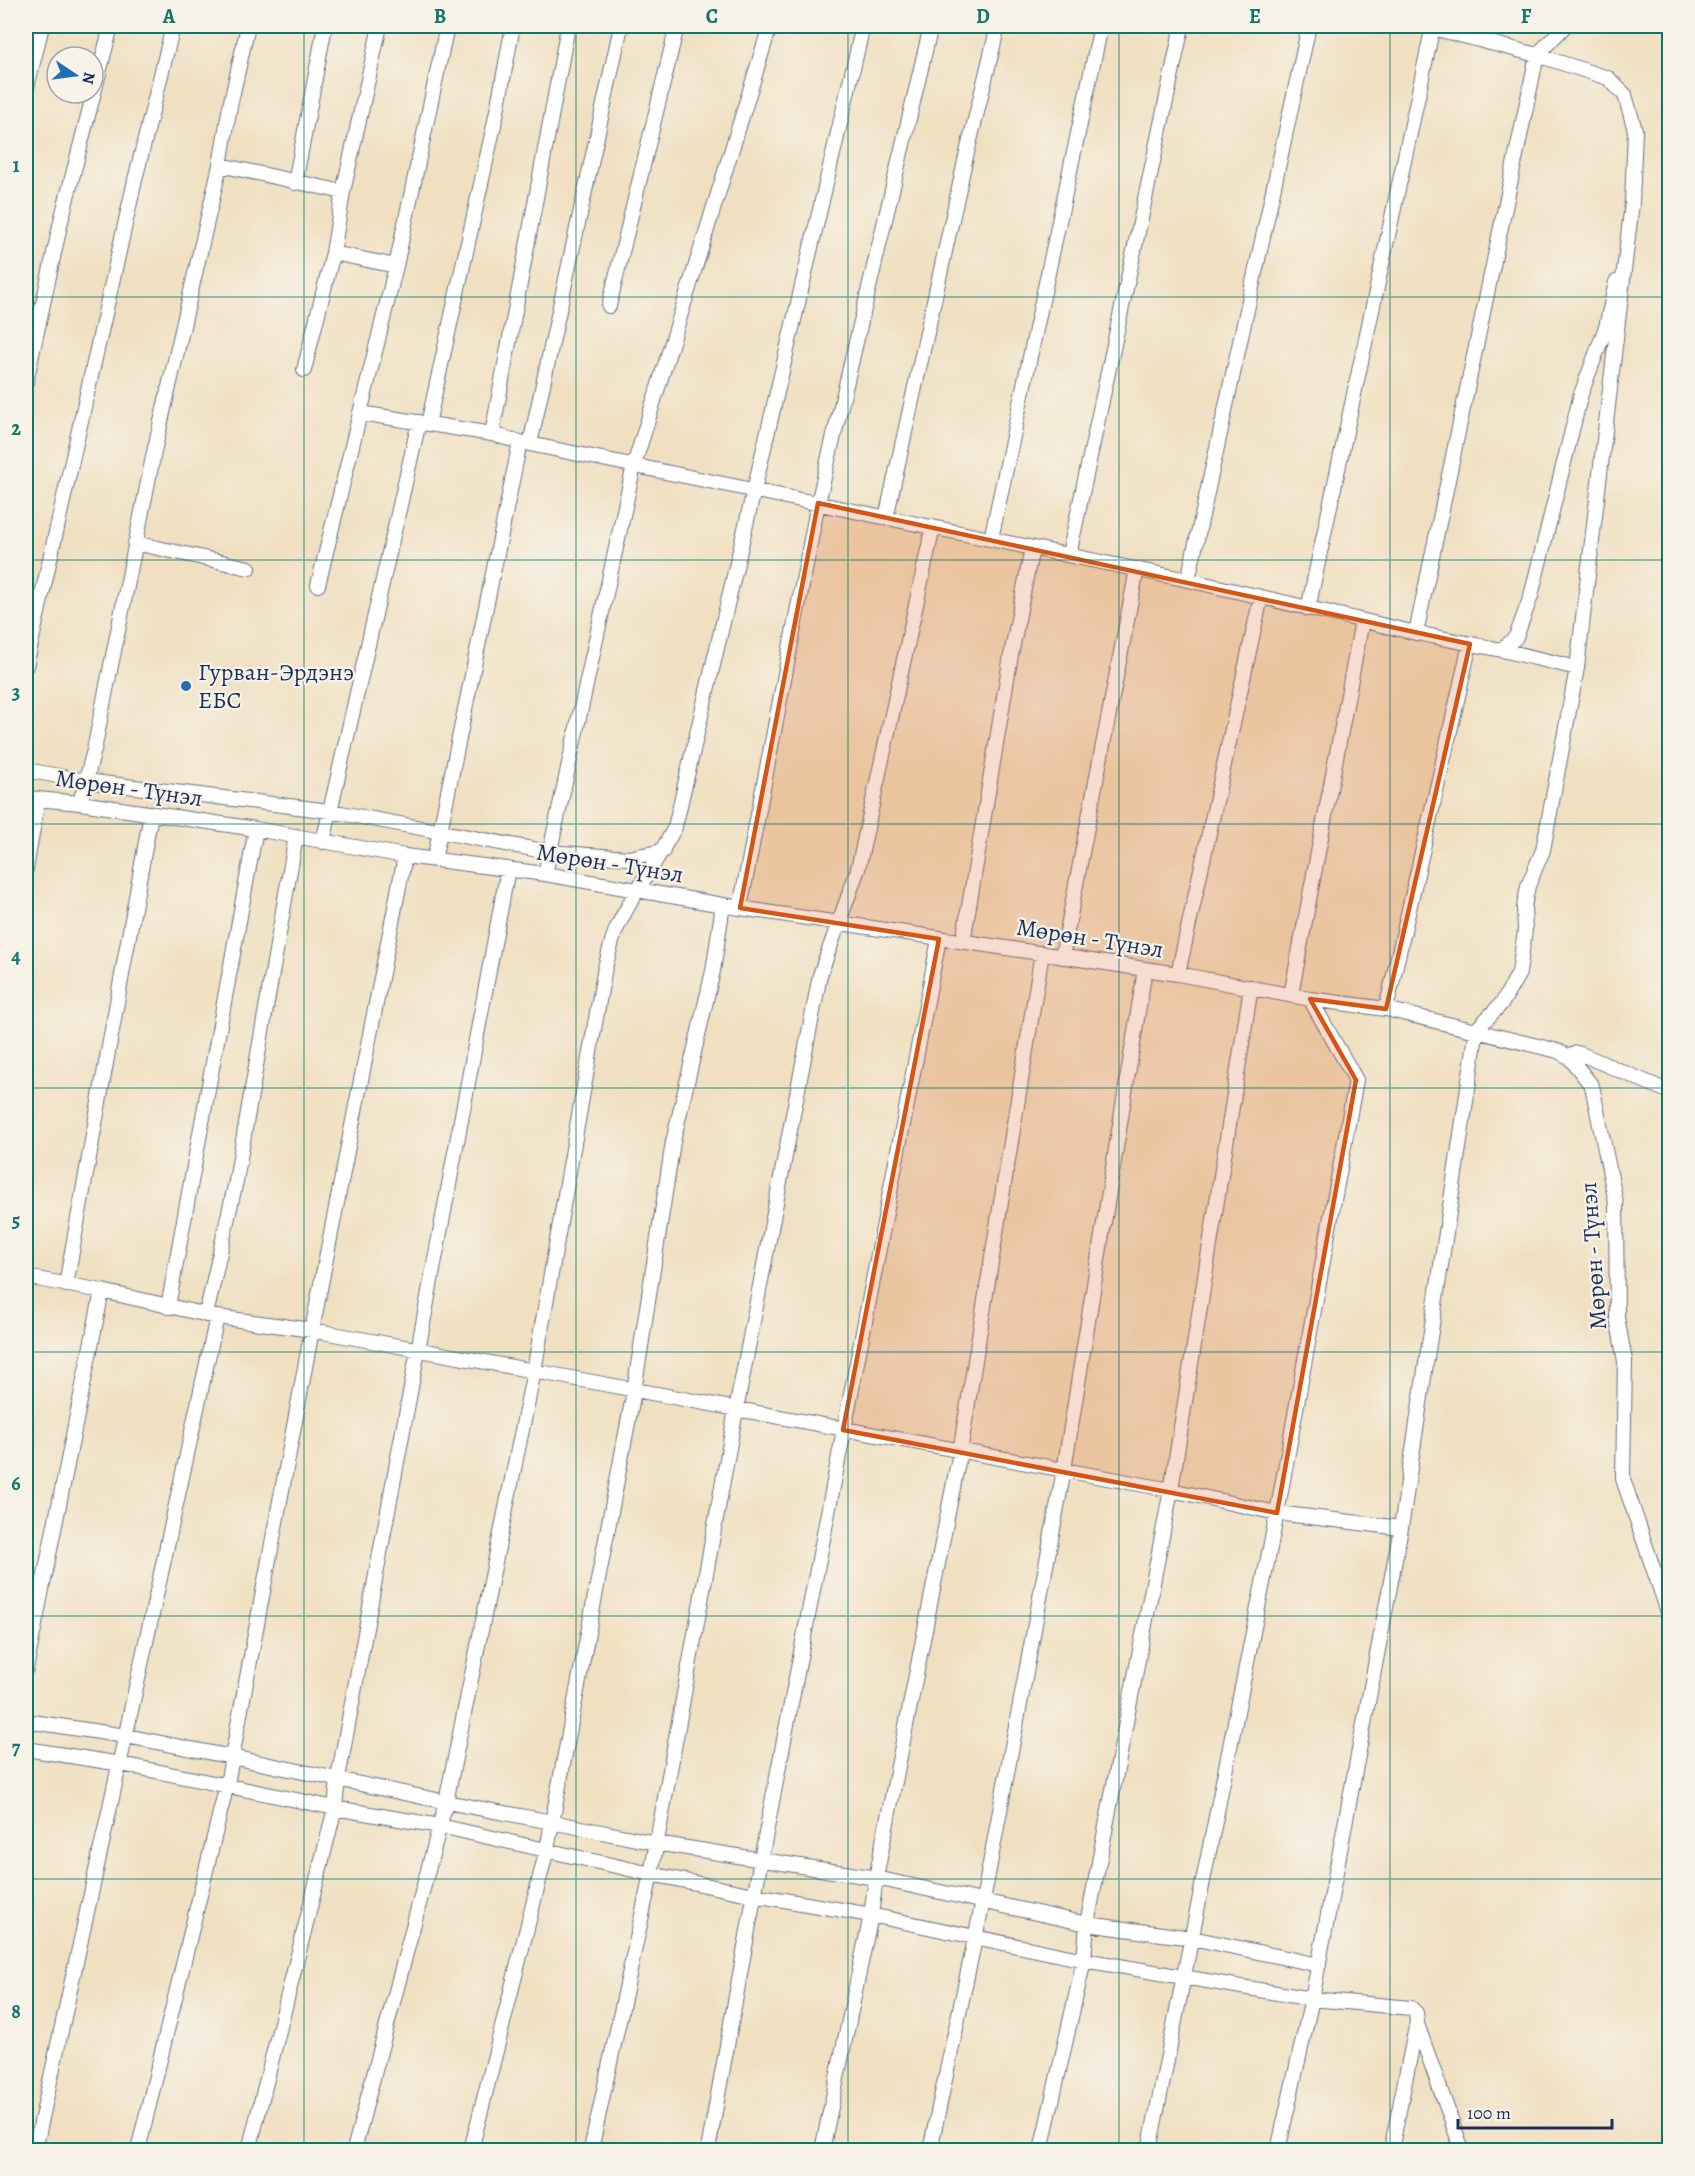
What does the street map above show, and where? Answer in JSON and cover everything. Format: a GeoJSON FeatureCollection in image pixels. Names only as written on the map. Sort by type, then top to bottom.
{"type":"FeatureCollection","features":[{"type":"Feature","properties":{"kind":"street"},"geometry":{"type":"LineString","coordinates":[[26,91],[42,26]]}},
{"type":"Feature","properties":{"kind":"street"},"geometry":{"type":"LineString","coordinates":[[26,382],[61,221],[111,26]]}},
{"type":"Feature","properties":{"kind":"street"},"geometry":{"type":"LineString","coordinates":[[26,666],[135,180],[173,26]]}},
{"type":"Feature","properties":{"kind":"street"},"geometry":{"type":"LineString","coordinates":[[80,802],[154,452],[220,165],[230,106],[248,26]]}},
{"type":"Feature","properties":{"kind":"street"},"geometry":{"type":"LineString","coordinates":[[295,183],[325,26]]}},
{"type":"Feature","properties":{"kind":"street"},"geometry":{"type":"LineString","coordinates":[[304,370],[333,253],[343,192],[380,26]]}},
{"type":"Feature","properties":{"kind":"street"},"geometry":{"type":"LineString","coordinates":[[318,585],[396,266],[447,26]]}},
{"type":"Feature","properties":{"kind":"street"},"geometry":{"type":"LineString","coordinates":[[323,842],[496,116],[513,26]]}},
{"type":"Feature","properties":{"kind":"street"},"geometry":{"type":"LineString","coordinates":[[492,434],[568,26]]}},
{"type":"Feature","properties":{"kind":"street"},"geometry":{"type":"LineString","coordinates":[[434,860],[525,443],[621,26]]}},
{"type":"Feature","properties":{"kind":"street"},"geometry":{"type":"LineString","coordinates":[[609,306],[677,26]]}},
{"type":"Feature","properties":{"kind":"street"},"geometry":{"type":"LineString","coordinates":[[544,874],[634,465],[770,26]]}},
{"type":"Feature","properties":{"kind":"street"},"geometry":{"type":"LineString","coordinates":[[354,2151],[446,1802],[534,1371],[605,967],[616,931],[675,827],[863,26]]}},
{"type":"Feature","properties":{"kind":"street"},"geometry":{"type":"LineString","coordinates":[[740,908],[818,504],[931,26]]}},
{"type":"Feature","properties":{"kind":"street"},"geometry":{"type":"LineString","coordinates":[[886,518],[965,161],[998,26]]}},
{"type":"Feature","properties":{"kind":"street"},"geometry":{"type":"LineString","coordinates":[[991,539],[1101,26]]}},
{"type":"Feature","properties":{"kind":"street"},"geometry":{"type":"LineString","coordinates":[[1069,555],[1182,26]]}},
{"type":"Feature","properties":{"kind":"street"},"geometry":{"type":"LineString","coordinates":[[1188,580],[1309,26]]}},
{"type":"Feature","properties":{"kind":"street"},"geometry":{"type":"LineString","coordinates":[[1278,2151],[1319,1965],[1401,1528],[1477,1029],[1502,1002],[1519,973],[1525,930],[1524,907],[1528,886],[1543,850],[1577,668],[1632,203],[1635,130],[1625,95],[1608,78],[1537,55],[1430,26],[1308,609]]}},
{"type":"Feature","properties":{"kind":"street"},"geometry":{"type":"LineString","coordinates":[[1416,633],[1537,55],[1565,26]]}},
{"type":"Feature","properties":{"kind":"street"},"geometry":{"type":"LineString","coordinates":[[220,165],[343,192]]}},
{"type":"Feature","properties":{"kind":"street"},"geometry":{"type":"LineString","coordinates":[[1502,650],[1516,637],[1531,596],[1581,394],[1606,327],[1632,203]]}},
{"type":"Feature","properties":{"kind":"street"},"geometry":{"type":"LineString","coordinates":[[333,253],[396,266]]}},
{"type":"Feature","properties":{"kind":"street"},"geometry":{"type":"LineString","coordinates":[[360,413],[492,434],[525,443],[1137,569],[1577,668]]}},
{"type":"Feature","properties":{"kind":"street"},"geometry":{"type":"LineString","coordinates":[[591,2151],[651,1874],[736,1410],[820,975],[858,869],[933,527]]}},
{"type":"Feature","properties":{"kind":"street"},"geometry":{"type":"LineString","coordinates":[[135,543],[249,568]]}},
{"type":"Feature","properties":{"kind":"street"},"geometry":{"type":"LineString","coordinates":[[963,942],[1011,655],[1032,548]]}},
{"type":"Feature","properties":{"kind":"street"},"geometry":{"type":"LineString","coordinates":[[1062,957],[1137,569]]}},
{"type":"Feature","properties":{"kind":"street"},"geometry":{"type":"LineString","coordinates":[[1178,974],[1261,597]]}},
{"type":"Feature","properties":{"kind":"street"},"geometry":{"type":"LineString","coordinates":[[1291,995],[1362,621]]}},
{"type":"Feature","properties":{"kind":"street"},"geometry":{"type":"LineString","coordinates":[[1386,1009],[1470,644]]}},
{"type":"Feature","properties":{"kind":"street"},"geometry":{"type":"LineString","coordinates":[[26,770],[86,781],[330,811],[549,852],[628,858],[663,851]]}},
{"type":"Feature","properties":{"kind":"street"},"geometry":{"type":"LineString","coordinates":[[26,869],[32,798]]}},
{"type":"Feature","properties":{"kind":"street","name":"Мөрөн - Түнэл"},"geometry":{"type":"LineString","coordinates":[[32,798],[80,802],[256,829],[405,856],[544,874],[740,908],[1178,974],[1310,999],[1386,1009],[1477,1029],[1558,1051],[1569,1057],[1592,1086],[1616,1203],[1617,1317],[1625,1361],[1623,1479],[1670,1618]]}},
{"type":"Feature","properties":{"kind":"street"},"geometry":{"type":"LineString","coordinates":[[66,1285],[151,814]]}},
{"type":"Feature","properties":{"kind":"street"},"geometry":{"type":"LineString","coordinates":[[168,1307],[256,829]]}},
{"type":"Feature","properties":{"kind":"street"},"geometry":{"type":"LineString","coordinates":[[35,2151],[121,1764],[211,1316],[296,836]]}},
{"type":"Feature","properties":{"kind":"street"},"geometry":{"type":"LineString","coordinates":[[138,2151],[227,1784],[312,1330],[405,856]]}},
{"type":"Feature","properties":{"kind":"street"},"geometry":{"type":"LineString","coordinates":[[249,2151],[335,1808],[338,1778],[508,869]]}},
{"type":"Feature","properties":{"kind":"street"},"geometry":{"type":"LineString","coordinates":[[471,2151],[547,1849],[634,1391],[673,1142],[713,971],[723,905]]}},
{"type":"Feature","properties":{"kind":"street"},"geometry":{"type":"LineString","coordinates":[[708,2151],[761,1858],[939,939]]}},
{"type":"Feature","properties":{"kind":"street"},"geometry":{"type":"LineString","coordinates":[[822,2151],[871,1915],[876,1878],[960,1452],[1042,953]]}},
{"type":"Feature","properties":{"kind":"street"},"geometry":{"type":"LineString","coordinates":[[930,2151],[983,1901],[1064,1470],[1144,969]]}},
{"type":"Feature","properties":{"kind":"street"},"geometry":{"type":"LineString","coordinates":[[1041,2151],[1084,1960],[1087,1924],[1171,1490],[1251,987]]}},
{"type":"Feature","properties":{"kind":"street"},"geometry":{"type":"LineString","coordinates":[[1149,2151],[1277,1513],[1356,1080],[1310,999]]}},
{"type":"Feature","properties":{"kind":"street"},"geometry":{"type":"LineString","coordinates":[[1569,1057],[1577,1053],[1581,1054],[1670,1092]]}},
{"type":"Feature","properties":{"kind":"street"},"geometry":{"type":"LineString","coordinates":[[26,1277],[102,1291],[211,1316],[312,1330],[534,1371],[1171,1490],[1277,1513],[1401,1528]]}},
{"type":"Feature","properties":{"kind":"street"},"geometry":{"type":"LineString","coordinates":[[26,1669],[102,1291]]}},
{"type":"Feature","properties":{"kind":"street"},"geometry":{"type":"LineString","coordinates":[[26,1721],[126,1736],[232,1756],[656,1844],[761,1858],[876,1878],[1087,1924],[1192,1938],[1319,1965]]}},
{"type":"Feature","properties":{"kind":"street"},"geometry":{"type":"LineString","coordinates":[[26,1749],[121,1764],[335,1808],[440,1826],[651,1874],[871,1915],[1084,1960],[1312,1999],[1411,2008],[1416,2013],[1417,2022],[1462,2151]]}},
{"type":"Feature","properties":{"kind":"street"},"geometry":{"type":"LineString","coordinates":[[1391,2151],[1417,2022]]}},
{"type":"Feature","properties":{"kind":"highlighted area"},"geometry":{"type":"Polygon","coordinates":[[[818,503],[1470,644],[1386,1009],[1310,999],[1356,1080],[1277,1513],[843,1430],[939,939],[740,908],[818,503]]]}},
{"type":"Feature","properties":{"kind":"place","name":"Гурван-Эрдэнэ ЕБС"},"geometry":{"type":"Point","coordinates":[186,686]}}]}
